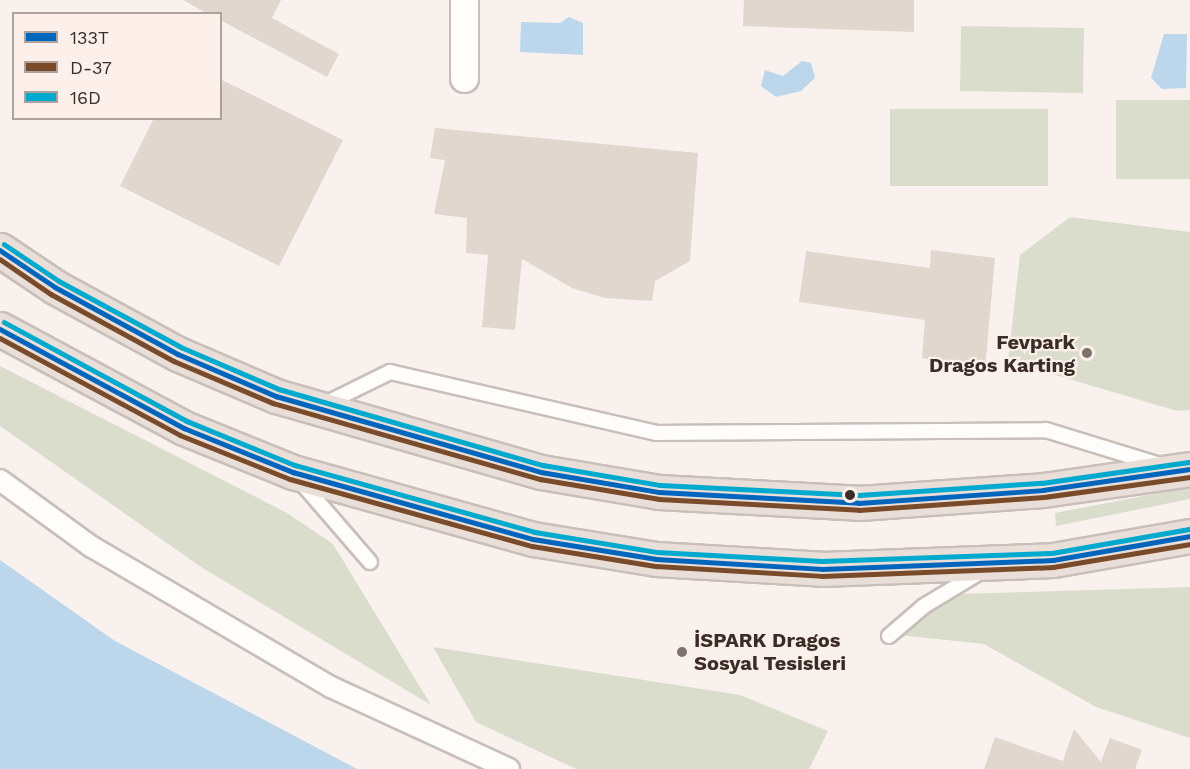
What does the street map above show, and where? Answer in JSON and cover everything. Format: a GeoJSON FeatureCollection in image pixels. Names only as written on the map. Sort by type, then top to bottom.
{"type":"FeatureCollection","features":[{"type":"Feature","properties":{"kind":"highway"},"geometry":{"type":"LineString","coordinates":[[0,250],[55,287],[178,354],[316,409],[541,472],[659,492],[764,500],[859,503],[1043,490],[1186,470]]}},
{"type":"Feature","properties":{"kind":"highway"},"geometry":{"type":"LineString","coordinates":[[0,329],[184,428],[293,472],[533,539],[656,559],[822,569],[991,565],[1053,560],[1190,536]]}},
{"type":"Feature","properties":{"kind":"street"},"geometry":{"type":"LineString","coordinates":[[464,0],[464,78]]}},
{"type":"Feature","properties":{"kind":"street"},"geometry":{"type":"LineString","coordinates":[[0,480],[93,547],[331,687],[509,769]]}},
{"type":"Feature","properties":{"kind":"lane"},"geometry":{"type":"LineString","coordinates":[[316,409],[390,372],[656,433],[1046,430],[1186,470]]}},
{"type":"Feature","properties":{"kind":"lane"},"geometry":{"type":"LineString","coordinates":[[293,472],[370,562]]}},
{"type":"Feature","properties":{"kind":"lane"},"geometry":{"type":"LineString","coordinates":[[889,636],[924,606],[991,565]]}},
{"type":"Feature","properties":{"kind":"green space"},"geometry":{"type":"Polygon","coordinates":[[[961,26],[1084,28],[1083,93],[960,91],[961,26]]]}},
{"type":"Feature","properties":{"kind":"green space"},"geometry":{"type":"Polygon","coordinates":[[[1116,100],[1190,100],[1190,179],[1116,179],[1116,100]]]}},
{"type":"Feature","properties":{"kind":"green space"},"geometry":{"type":"Polygon","coordinates":[[[890,109],[1048,109],[1048,186],[890,186],[890,109]]]}},
{"type":"Feature","properties":{"kind":"green space"},"geometry":{"type":"Polygon","coordinates":[[[1070,217],[1190,232],[1190,410],[1177,411],[1008,361],[1020,255],[1070,217]]]}},
{"type":"Feature","properties":{"kind":"green space"},"geometry":{"type":"Polygon","coordinates":[[[0,366],[287,513],[333,544],[431,705],[201,567],[0,426],[0,366]]]}},
{"type":"Feature","properties":{"kind":"green space"},"geometry":{"type":"Polygon","coordinates":[[[1190,487],[1190,499],[1056,526],[1055,513],[1190,487]]]}},
{"type":"Feature","properties":{"kind":"green space"},"geometry":{"type":"Polygon","coordinates":[[[1190,587],[1190,738],[1096,707],[984,644],[899,635],[956,594],[1190,587]]]}},
{"type":"Feature","properties":{"kind":"green space"},"geometry":{"type":"Polygon","coordinates":[[[433,647],[740,695],[828,731],[809,769],[576,769],[476,722],[433,647]]]}},
{"type":"Feature","properties":{"kind":"water"},"geometry":{"type":"Polygon","coordinates":[[[569,17],[583,23],[583,55],[520,52],[521,22],[560,23],[569,17]]]}},
{"type":"Feature","properties":{"kind":"water"},"geometry":{"type":"Polygon","coordinates":[[[1164,34],[1187,34],[1186,88],[1162,89],[1151,78],[1164,34]]]}},
{"type":"Feature","properties":{"kind":"water"},"geometry":{"type":"Polygon","coordinates":[[[802,61],[811,63],[815,78],[801,91],[776,97],[761,86],[765,70],[783,76],[802,61]]]}},
{"type":"Feature","properties":{"kind":"water"},"geometry":{"type":"Polygon","coordinates":[[[0,560],[115,641],[357,769],[0,769],[0,560]]]}},
{"type":"Feature","properties":{"kind":"building"},"geometry":{"type":"Polygon","coordinates":[[[183,0],[281,0],[272,18],[339,54],[327,77],[222,21],[222,12],[204,12],[183,0]]]}},
{"type":"Feature","properties":{"kind":"building"},"geometry":{"type":"Polygon","coordinates":[[[744,0],[914,0],[914,32],[743,26],[744,0]]]}},
{"type":"Feature","properties":{"kind":"building"},"geometry":{"type":"Polygon","coordinates":[[[222,80],[343,140],[279,266],[120,186],[153,120],[222,120],[222,80]]]}},
{"type":"Feature","properties":{"kind":"building"},"geometry":{"type":"Polygon","coordinates":[[[435,128],[698,153],[690,261],[655,281],[652,301],[605,298],[572,288],[522,259],[515,330],[482,327],[488,255],[466,253],[467,218],[434,214],[445,160],[430,158],[435,128]]]}},
{"type":"Feature","properties":{"kind":"building"},"geometry":{"type":"Polygon","coordinates":[[[931,250],[995,258],[985,369],[922,358],[925,320],[799,302],[806,251],[930,268],[931,250]]]}},
{"type":"Feature","properties":{"kind":"building"},"geometry":{"type":"Polygon","coordinates":[[[1074,729],[1101,762],[1110,738],[1142,750],[1135,769],[984,769],[995,737],[1063,761],[1074,729]]]}},
{"type":"Feature","properties":{"kind":"transit line","name":"16D"},"geometry":{"type":"LineString","coordinates":[[4,244],[59,281],[181,347],[279,389],[543,465],[660,485],[859,495],[1042,483],[1189,462]]}},
{"type":"Feature","properties":{"kind":"transit line","name":"133T"},"geometry":{"type":"LineString","coordinates":[[0,250],[55,287],[178,354],[276,396],[541,472],[659,492],[859,503],[1043,490],[1190,469]]}},
{"type":"Feature","properties":{"kind":"transit line","name":"D-37"},"geometry":{"type":"LineString","coordinates":[[0,259],[51,294],[174,361],[273,403],[540,479],[659,499],[859,510],[1044,497],[1190,477]]}},
{"type":"Feature","properties":{"kind":"transit line","name":"16D"},"geometry":{"type":"LineString","coordinates":[[4,322],[187,421],[295,465],[535,532],[657,552],[822,561],[1052,553],[1189,529]]}},
{"type":"Feature","properties":{"kind":"transit line","name":"133T"},"geometry":{"type":"LineString","coordinates":[[0,329],[184,428],[293,472],[533,539],[656,559],[822,569],[1053,560],[1190,536]]}},
{"type":"Feature","properties":{"kind":"transit line","name":"D-37"},"geometry":{"type":"LineString","coordinates":[[0,338],[180,435],[290,479],[532,546],[656,566],[822,576],[1053,567],[1190,544]]}},
{"type":"Feature","properties":{"kind":"place","name":"Fevpark Dragos Karting"},"geometry":{"type":"Point","coordinates":[1087,353]}},
{"type":"Feature","properties":{"kind":"place","name":"İSPARK Dragos Sosyal Tesisleri"},"geometry":{"type":"Point","coordinates":[682,652]}}]}
